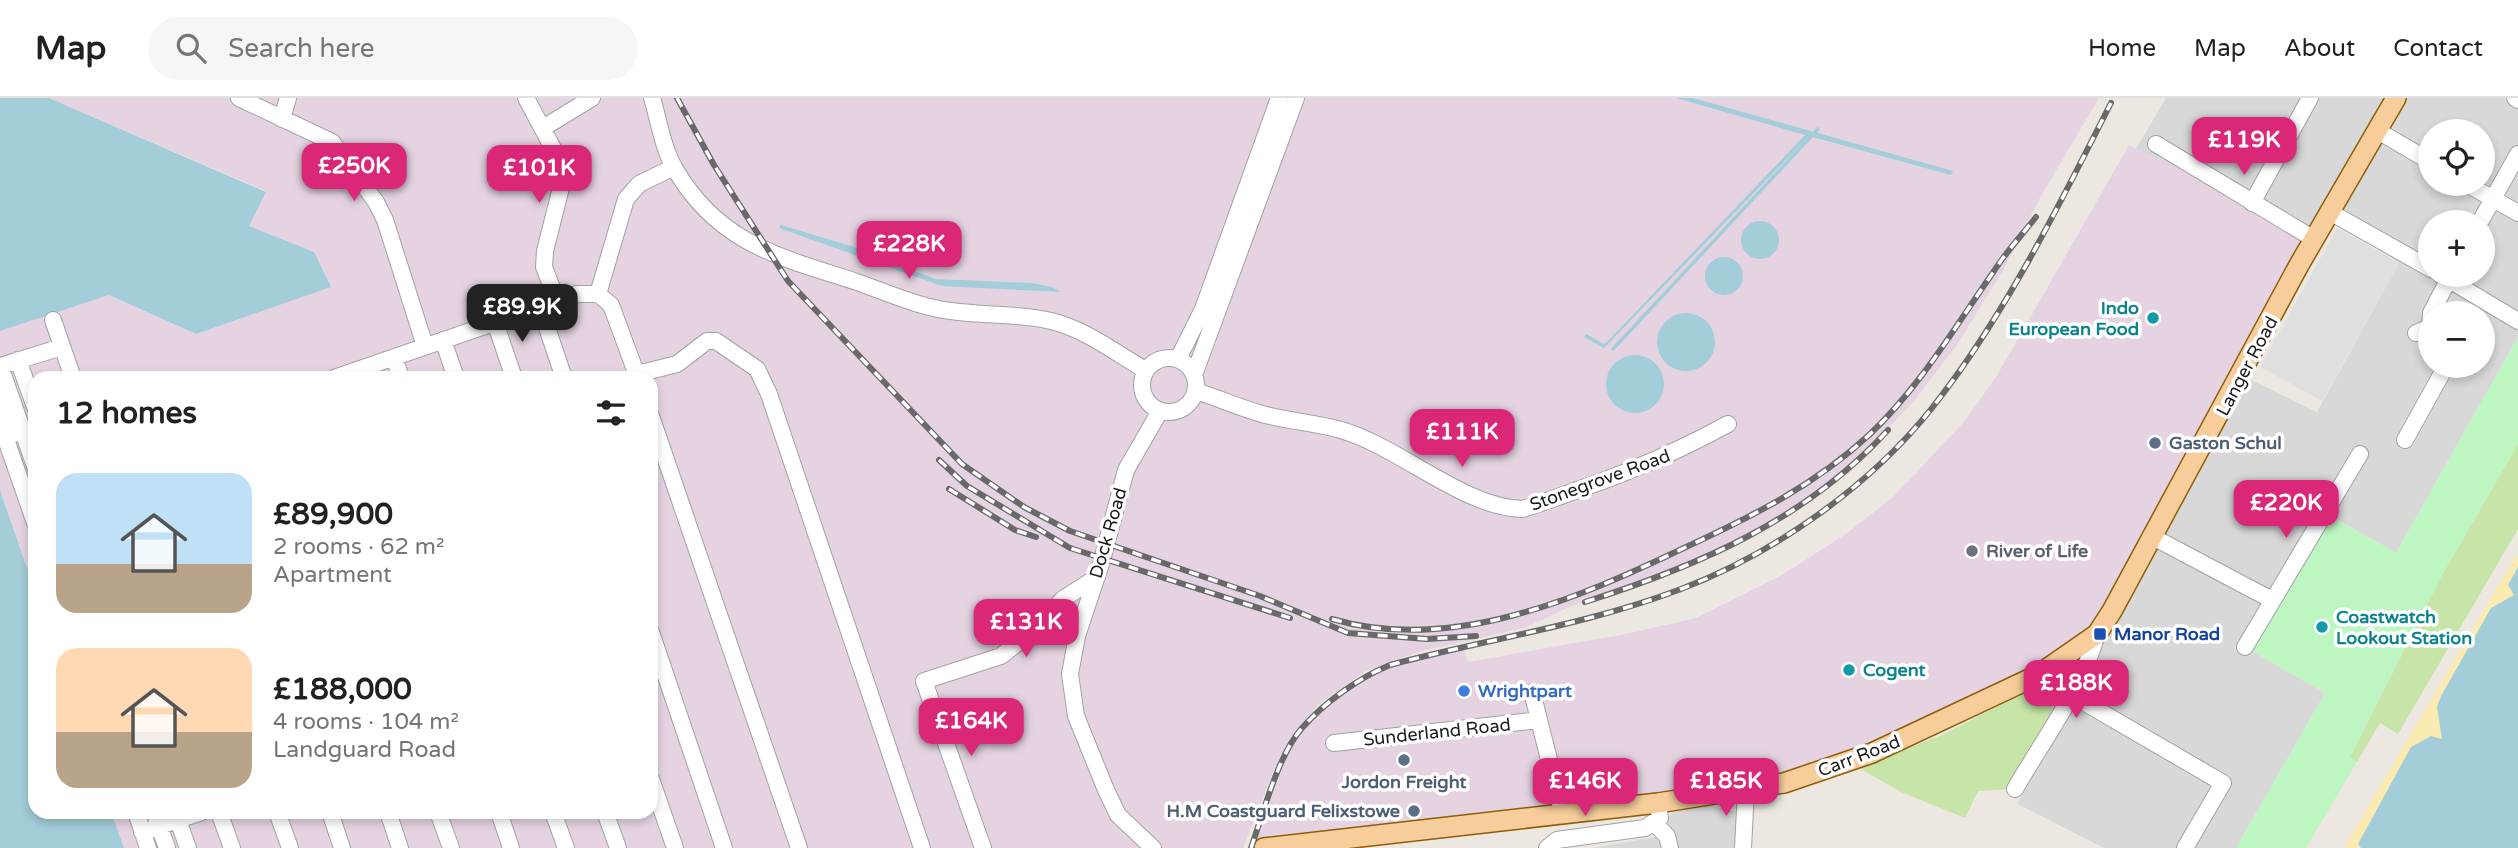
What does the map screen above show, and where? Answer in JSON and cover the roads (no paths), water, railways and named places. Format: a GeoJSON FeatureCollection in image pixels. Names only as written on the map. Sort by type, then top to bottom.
{"type":"FeatureCollection","features":[{"type":"Feature","properties":{"kind":"main road","name":"Langer Road"},"geometry":{"type":"LineString","coordinates":[[2096,634],[2112,611],[2314,239],[2396,98]]}},
{"type":"Feature","properties":{"kind":"main road","name":"Carr Road"},"geometry":{"type":"LineString","coordinates":[[1264,848],[1562,811],[1658,803],[1784,783],[1872,753],[2045,671],[2096,634]]}},
{"type":"Feature","properties":{"kind":"street"},"geometry":{"type":"LineString","coordinates":[[239,98],[332,142],[376,202],[387,227],[425,346]]}},
{"type":"Feature","properties":{"kind":"street"},"geometry":{"type":"LineString","coordinates":[[282,119],[288,98]]}},
{"type":"Feature","properties":{"kind":"street"},"geometry":{"type":"LineString","coordinates":[[526,98],[556,154],[563,180],[545,251],[544,267],[557,301]]}},
{"type":"Feature","properties":{"kind":"street"},"geometry":{"type":"LineString","coordinates":[[543,128],[592,98]]}},
{"type":"Feature","properties":{"kind":"street"},"geometry":{"type":"LineString","coordinates":[[652,98],[674,167],[710,214],[737,236],[768,254],[923,306],[950,312],[1021,316],[1054,321],[1084,334],[1145,370]]}},
{"type":"Feature","properties":{"kind":"street"},"geometry":{"type":"LineString","coordinates":[[1178,359],[1203,309],[1279,98]]}},
{"type":"Feature","properties":{"kind":"street"},"geometry":{"type":"LineString","coordinates":[[1178,359],[1160,359],[1145,370],[1141,387],[1145,400],[1160,411],[1183,408],[1195,383],[1296,98]]}},
{"type":"Feature","properties":{"kind":"street"},"geometry":{"type":"LineString","coordinates":[[2252,203],[2305,100]]}},
{"type":"Feature","properties":{"kind":"street"},"geometry":{"type":"LineString","coordinates":[[2378,131],[2418,154]]}},
{"type":"Feature","properties":{"kind":"street"},"geometry":{"type":"LineString","coordinates":[[2156,144],[2314,239]]}},
{"type":"Feature","properties":{"kind":"street"},"geometry":{"type":"LineString","coordinates":[[2487,210],[2518,154]]}},
{"type":"Feature","properties":{"kind":"street"},"geometry":{"type":"LineString","coordinates":[[598,294],[626,199],[639,184],[674,167]]}},
{"type":"Feature","properties":{"kind":"street"},"geometry":{"type":"LineString","coordinates":[[2488,196],[2518,213]]}},
{"type":"Feature","properties":{"kind":"street"},"geometry":{"type":"LineString","coordinates":[[2330,212],[2418,262]]}},
{"type":"Feature","properties":{"kind":"street"},"geometry":{"type":"LineString","coordinates":[[2464,287],[2518,321]]}},
{"type":"Feature","properties":{"kind":"street"},"geometry":{"type":"LineString","coordinates":[[356,371],[577,294],[598,294],[611,305],[618,319],[635,371]]}},
{"type":"Feature","properties":{"kind":"street"},"geometry":{"type":"LineString","coordinates":[[540,307],[562,371]]}},
{"type":"Feature","properties":{"kind":"street"},"geometry":{"type":"LineString","coordinates":[[53,320],[71,371]]}},
{"type":"Feature","properties":{"kind":"street"},"geometry":{"type":"LineString","coordinates":[[495,322],[512,371]]}},
{"type":"Feature","properties":{"kind":"street"},"geometry":{"type":"LineString","coordinates":[[443,340],[454,371]]}},
{"type":"Feature","properties":{"kind":"street"},"geometry":{"type":"LineString","coordinates":[[654,371],[677,364],[707,341],[716,341],[757,369],[769,394],[922,848]]}},
{"type":"Feature","properties":{"kind":"street"},"geometry":{"type":"LineString","coordinates":[[7,364],[62,346]]}},
{"type":"Feature","properties":{"kind":"street"},"geometry":{"type":"LineString","coordinates":[[394,357],[399,371]]}},
{"type":"Feature","properties":{"kind":"street"},"geometry":{"type":"LineString","coordinates":[[1178,359],[1195,383]]}},
{"type":"Feature","properties":{"kind":"street"},"geometry":{"type":"LineString","coordinates":[[7,364],[28,396]]}},
{"type":"Feature","properties":{"kind":"street"},"geometry":{"type":"LineString","coordinates":[[7,364],[28,418]]}},
{"type":"Feature","properties":{"kind":"street"},"geometry":{"type":"LineString","coordinates":[[7,364],[28,462]]}},
{"type":"Feature","properties":{"kind":"street"},"geometry":{"type":"LineString","coordinates":[[2405,440],[2439,378]]}},
{"type":"Feature","properties":{"kind":"street","name":"Stonegrove Road"},"geometry":{"type":"LineString","coordinates":[[1195,383],[1261,414],[1342,430],[1372,442],[1484,501],[1506,509],[1523,509],[1623,476],[1672,455],[1728,424]]}},
{"type":"Feature","properties":{"kind":"street"},"geometry":{"type":"LineString","coordinates":[[0,393],[28,470]]}},
{"type":"Feature","properties":{"kind":"street","name":"Dock Road"},"geometry":{"type":"LineString","coordinates":[[1153,848],[1118,815],[1080,727],[1070,692],[1070,674],[1077,636],[1097,577],[1126,470],[1160,411]]}},
{"type":"Feature","properties":{"kind":"street"},"geometry":{"type":"LineString","coordinates":[[0,422],[28,474]]}},
{"type":"Feature","properties":{"kind":"street"},"geometry":{"type":"LineString","coordinates":[[658,436],[799,848]]}},
{"type":"Feature","properties":{"kind":"street"},"geometry":{"type":"LineString","coordinates":[[2245,647],[2360,454]]}},
{"type":"Feature","properties":{"kind":"street"},"geometry":{"type":"LineString","coordinates":[[2151,536],[2272,600]]}},
{"type":"Feature","properties":{"kind":"street"},"geometry":{"type":"LineString","coordinates":[[983,848],[924,681],[1001,656],[1036,628],[1063,599],[1097,577]]}},
{"type":"Feature","properties":{"kind":"street"},"geometry":{"type":"LineString","coordinates":[[2015,789],[2091,654],[2096,634]]}},
{"type":"Feature","properties":{"kind":"street"},"geometry":{"type":"LineString","coordinates":[[658,653],[724,848]]}},
{"type":"Feature","properties":{"kind":"street"},"geometry":{"type":"LineString","coordinates":[[2045,671],[2070,694],[2223,783],[2185,848]]}},
{"type":"Feature","properties":{"kind":"street"},"geometry":{"type":"LineString","coordinates":[[1532,692],[1562,811]]}},
{"type":"Feature","properties":{"kind":"street","name":"Sunderland Road"},"geometry":{"type":"LineString","coordinates":[[1334,743],[1539,720]]}},
{"type":"Feature","properties":{"kind":"street"},"geometry":{"type":"LineString","coordinates":[[1743,848],[1746,790]]}},
{"type":"Feature","properties":{"kind":"street"},"geometry":{"type":"LineString","coordinates":[[658,799],[675,848]]}},
{"type":"Feature","properties":{"kind":"street"},"geometry":{"type":"LineString","coordinates":[[1547,848],[1557,840],[1646,828],[1660,818],[1658,803]]}},
{"type":"Feature","properties":{"kind":"street"},"geometry":{"type":"LineString","coordinates":[[222,819],[232,848]]}},
{"type":"Feature","properties":{"kind":"street"},"geometry":{"type":"LineString","coordinates":[[280,819],[290,848]]}},
{"type":"Feature","properties":{"kind":"street"},"geometry":{"type":"LineString","coordinates":[[332,819],[342,848]]}},
{"type":"Feature","properties":{"kind":"street"},"geometry":{"type":"LineString","coordinates":[[390,819],[400,848]]}},
{"type":"Feature","properties":{"kind":"street"},"geometry":{"type":"LineString","coordinates":[[441,819],[451,848]]}},
{"type":"Feature","properties":{"kind":"street"},"geometry":{"type":"LineString","coordinates":[[501,819],[511,848]]}},
{"type":"Feature","properties":{"kind":"street"},"geometry":{"type":"LineString","coordinates":[[556,819],[566,848]]}},
{"type":"Feature","properties":{"kind":"street"},"geometry":{"type":"LineString","coordinates":[[608,819],[618,848]]}},
{"type":"Feature","properties":{"kind":"street"},"geometry":{"type":"LineString","coordinates":[[148,848],[162,821]]}},
{"type":"Feature","properties":{"kind":"street"},"geometry":{"type":"LineString","coordinates":[[157,848],[162,821]]}},
{"type":"Feature","properties":{"kind":"street"},"geometry":{"type":"LineString","coordinates":[[162,821],[167,848]]}},
{"type":"Feature","properties":{"kind":"street"},"geometry":{"type":"LineString","coordinates":[[162,821],[177,848]]}},
{"type":"Feature","properties":{"kind":"street"},"geometry":{"type":"LineString","coordinates":[[162,821],[188,848]]}},
{"type":"Feature","properties":{"kind":"street"},"geometry":{"type":"LineString","coordinates":[[1654,824],[1667,836],[1670,848]]}},
{"type":"Feature","properties":{"kind":"water"},"geometry":{"type":"Polygon","coordinates":[[[0,98],[49,98],[266,192],[249,226],[314,252],[331,287],[196,334],[109,295],[0,331],[0,98]]]}},
{"type":"Feature","properties":{"kind":"water"},"geometry":{"type":"Polygon","coordinates":[[[1676,98],[1693,98],[1953,171],[1951,175],[1809,136],[1604,348],[1584,337],[1586,334],[1604,344],[1609,340],[1805,135],[1676,98]]]}},
{"type":"Feature","properties":{"kind":"water"},"geometry":{"type":"Polygon","coordinates":[[[1760,221],[1773,227],[1779,240],[1773,253],[1760,259],[1747,253],[1741,240],[1747,227],[1760,221]]]}},
{"type":"Feature","properties":{"kind":"water"},"geometry":{"type":"Polygon","coordinates":[[[781,225],[854,247],[935,279],[1032,283],[1052,287],[1061,292],[942,286],[779,228],[781,225]]]}},
{"type":"Feature","properties":{"kind":"water"},"geometry":{"type":"Polygon","coordinates":[[[1724,257],[1737,263],[1743,276],[1737,289],[1724,295],[1711,289],[1705,276],[1711,263],[1724,257]]]}},
{"type":"Feature","properties":{"kind":"water"},"geometry":{"type":"Polygon","coordinates":[[[1686,313],[1697,315],[1710,326],[1715,342],[1713,353],[1702,366],[1686,371],[1675,369],[1662,358],[1657,342],[1659,331],[1670,318],[1686,313]]]}},
{"type":"Feature","properties":{"kind":"water"},"geometry":{"type":"Polygon","coordinates":[[[1635,355],[1646,357],[1659,368],[1664,384],[1662,395],[1651,408],[1635,413],[1624,411],[1611,400],[1606,384],[1608,373],[1619,360],[1635,355]]]}},
{"type":"Feature","properties":{"kind":"water"},"geometry":{"type":"Polygon","coordinates":[[[0,490],[28,571],[28,819],[114,819],[124,848],[0,848],[0,490]]]}},
{"type":"Feature","properties":{"kind":"water"},"geometry":{"type":"Polygon","coordinates":[[[2518,567],[2518,848],[2361,848],[2358,844],[2411,747],[2431,736],[2442,739],[2437,707],[2441,696],[2491,608],[2514,595],[2508,585],[2518,567]]]}},
{"type":"Feature","properties":{"kind":"waterway"},"geometry":{"type":"LineString","coordinates":[[1613,349],[1818,129]]}},
{"type":"Feature","properties":{"kind":"railway"},"geometry":{"type":"LineString","coordinates":[[677,98],[714,165],[788,281],[962,464],[1024,507],[1070,531],[1260,596],[1348,633],[1427,639],[1476,636]]}},
{"type":"Feature","properties":{"kind":"railway"},"geometry":{"type":"LineString","coordinates":[[1251,848],[1272,785],[1293,740],[1321,709],[1366,677],[1390,665],[1573,622],[1681,589],[1751,557],[1785,537],[1818,515],[1879,465],[1932,408],[1983,336],[2029,260],[2111,103]]}},
{"type":"Feature","properties":{"kind":"railway"},"geometry":{"type":"LineString","coordinates":[[1332,619],[1377,628],[1423,630],[1469,625],[1514,615],[1602,585],[1782,498],[1848,453],[1905,397],[1999,264],[2036,217]]}},
{"type":"Feature","properties":{"kind":"railway"},"geometry":{"type":"LineString","coordinates":[[1585,602],[1668,573],[1748,536],[1822,490],[1856,462],[1888,430]]}},
{"type":"Feature","properties":{"kind":"railway"},"geometry":{"type":"LineString","coordinates":[[939,460],[967,486],[1070,548],[1290,618]]}},
{"type":"Feature","properties":{"kind":"railway"},"geometry":{"type":"LineString","coordinates":[[949,489],[1015,530],[1036,537]]}},
{"type":"Feature","properties":{"kind":"place","name":"Indo European Food"},"geometry":{"type":"Point","coordinates":[2153,318]}},
{"type":"Feature","properties":{"kind":"place","name":"Gaston Schul"},"geometry":{"type":"Point","coordinates":[2155,443]}},
{"type":"Feature","properties":{"kind":"place","name":"River of Life"},"geometry":{"type":"Point","coordinates":[1972,551]}},
{"type":"Feature","properties":{"kind":"place","name":"Coastwatch Lookout Station"},"geometry":{"type":"Point","coordinates":[2322,627]}},
{"type":"Feature","properties":{"kind":"place","name":"Manor Road"},"geometry":{"type":"Point","coordinates":[2100,634]}},
{"type":"Feature","properties":{"kind":"place","name":"Cogent"},"geometry":{"type":"Point","coordinates":[1849,670]}},
{"type":"Feature","properties":{"kind":"place","name":"Wrightpart"},"geometry":{"type":"Point","coordinates":[1464,691]}},
{"type":"Feature","properties":{"kind":"place","name":"Jordon Freight"},"geometry":{"type":"Point","coordinates":[1404,760]}},
{"type":"Feature","properties":{"kind":"place","name":"H.M Coastguard Felixstowe"},"geometry":{"type":"Point","coordinates":[1414,811]}}]}
